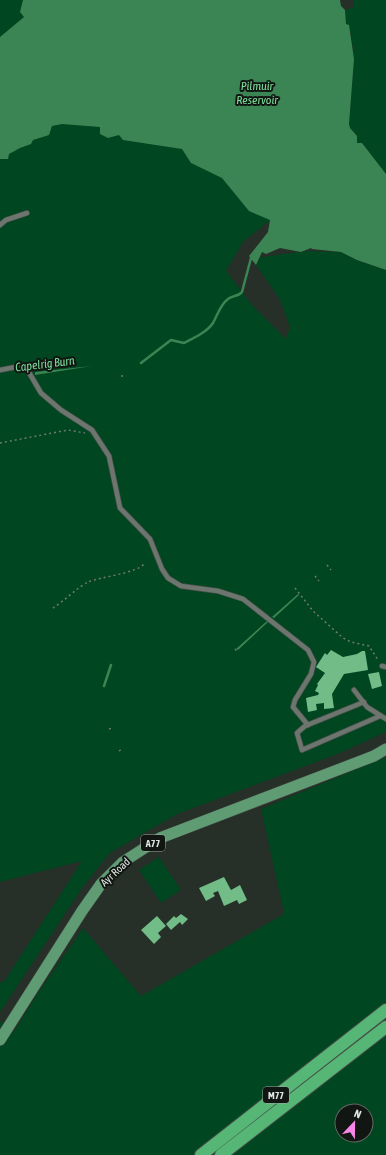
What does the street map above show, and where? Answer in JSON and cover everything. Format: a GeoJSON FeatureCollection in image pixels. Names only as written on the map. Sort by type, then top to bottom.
{"type":"FeatureCollection","features":[{"type":"Feature","properties":{"kind":"highway","name":"M77"},"geometry":{"type":"LineString","coordinates":[[201,1155],[386,1010]]}},
{"type":"Feature","properties":{"kind":"highway","name":"M77"},"geometry":{"type":"LineString","coordinates":[[221,1155],[386,1027]]}},
{"type":"Feature","properties":{"kind":"main road","name":"Ayr Road"},"geometry":{"type":"LineString","coordinates":[[0,1040],[86,905],[101,884],[123,862],[160,838],[374,756],[386,749]]}},
{"type":"Feature","properties":{"kind":"lane"},"geometry":{"type":"LineString","coordinates":[[0,225],[6,220],[27,213]]}},
{"type":"Feature","properties":{"kind":"lane"},"geometry":{"type":"LineString","coordinates":[[0,370],[21,366],[31,374],[41,393],[61,410],[92,430],[109,456],[120,508],[133,523],[144,531],[150,539],[162,570],[168,578],[181,586],[218,591],[243,599],[256,607],[308,650],[314,662],[311,674],[295,700],[293,707],[308,725]]}},
{"type":"Feature","properties":{"kind":"lane"},"geometry":{"type":"LineString","coordinates":[[354,690],[367,707],[386,719]]}},
{"type":"Feature","properties":{"kind":"lane"},"geometry":{"type":"LineString","coordinates":[[364,702],[308,725],[297,733],[302,750],[380,716]]}},
{"type":"Feature","properties":{"kind":"path"},"geometry":{"type":"LineString","coordinates":[[0,443],[68,430],[95,434]]}},
{"type":"Feature","properties":{"kind":"path"},"geometry":{"type":"LineString","coordinates":[[53,608],[87,583],[141,567],[144,564]]}},
{"type":"Feature","properties":{"kind":"path"},"geometry":{"type":"LineString","coordinates":[[327,566],[331,569]]}},
{"type":"Feature","properties":{"kind":"path"},"geometry":{"type":"LineString","coordinates":[[315,576],[319,580]]}},
{"type":"Feature","properties":{"kind":"path"},"geometry":{"type":"LineString","coordinates":[[295,588],[313,611],[344,638],[351,642],[369,646],[382,665]]}},
{"type":"Feature","properties":{"kind":"shaded area"},"geometry":{"type":"Polygon","coordinates":[[[0,0],[200,0],[270,220],[243,242],[226,271],[253,306],[286,339],[290,327],[279,298],[256,265],[261,257],[307,251],[341,252],[357,260],[386,270],[386,732],[340,753],[177,814],[110,853],[82,888],[0,1012],[0,982],[3,983],[82,861],[0,882],[0,0]]]}},
{"type":"Feature","properties":{"kind":"shaded area"},"geometry":{"type":"Polygon","coordinates":[[[354,0],[386,0],[386,174],[362,143],[357,143],[357,136],[350,128],[349,124],[354,59],[351,34],[346,24],[345,10],[354,7],[354,0]]]}},
{"type":"Feature","properties":{"kind":"shaded area"},"geometry":{"type":"Polygon","coordinates":[[[386,757],[386,1155],[0,1155],[0,1021],[13,1033],[38,993],[83,928],[141,996],[284,914],[261,809],[386,757]]]}},
{"type":"Feature","properties":{"kind":"shaded area"},"geometry":{"type":"Polygon","coordinates":[[[159,857],[181,890],[161,903],[139,870],[159,857]]]}},
{"type":"Feature","properties":{"kind":"water","name":"Pilmuir Reservoir"},"geometry":{"type":"Polygon","coordinates":[[[23,0],[340,0],[341,6],[345,10],[346,24],[349,25],[354,59],[349,124],[350,128],[357,136],[357,143],[362,143],[386,174],[386,270],[357,260],[341,252],[311,248],[301,252],[280,248],[266,254],[262,252],[256,265],[249,256],[268,232],[270,220],[249,211],[222,178],[191,163],[182,149],[123,140],[119,135],[108,138],[100,134],[100,127],[62,124],[52,126],[49,135],[33,140],[31,144],[9,154],[8,159],[0,159],[0,37],[24,17],[20,12],[23,0]]]}},
{"type":"Feature","properties":{"kind":"water"},"geometry":{"type":"Polygon","coordinates":[[[92,366],[35,375],[35,372],[92,366]]]}},
{"type":"Feature","properties":{"kind":"water"},"geometry":{"type":"Polygon","coordinates":[[[298,594],[299,595],[274,618],[272,617],[298,594]]]}},
{"type":"Feature","properties":{"kind":"water"},"geometry":{"type":"Polygon","coordinates":[[[267,621],[268,622],[238,650],[236,649],[267,621]]]}},
{"type":"Feature","properties":{"kind":"building"},"geometry":{"type":"Polygon","coordinates":[[[331,650],[343,657],[365,651],[368,670],[344,674],[332,694],[334,708],[324,709],[324,703],[316,704],[317,710],[308,712],[306,698],[318,695],[319,693],[315,691],[318,685],[317,684],[325,673],[316,667],[325,653],[327,655],[331,650]]]}},
{"type":"Feature","properties":{"kind":"building"},"geometry":{"type":"Polygon","coordinates":[[[379,672],[382,686],[372,689],[368,674],[379,672]]]}},
{"type":"Feature","properties":{"kind":"building"},"geometry":{"type":"Polygon","coordinates":[[[224,877],[231,890],[240,885],[247,900],[239,904],[237,900],[224,906],[218,891],[213,893],[215,896],[206,901],[199,888],[224,877]]]}},
{"type":"Feature","properties":{"kind":"building"},"geometry":{"type":"Polygon","coordinates":[[[181,914],[188,919],[182,925],[180,922],[171,930],[166,924],[174,916],[176,918],[181,914]]]}},
{"type":"Feature","properties":{"kind":"building"},"geometry":{"type":"Polygon","coordinates":[[[157,916],[166,926],[158,933],[161,937],[154,944],[141,930],[157,916]]]}},
{"type":"Feature","properties":{"kind":"waterway","name":"Capelrig Burn"},"geometry":{"type":"LineString","coordinates":[[141,363],[171,340],[184,343],[207,329],[213,323],[225,301],[239,295],[242,292],[251,258]]}},
{"type":"Feature","properties":{"kind":"waterway"},"geometry":{"type":"LineString","coordinates":[[104,686],[111,665]]}}]}
